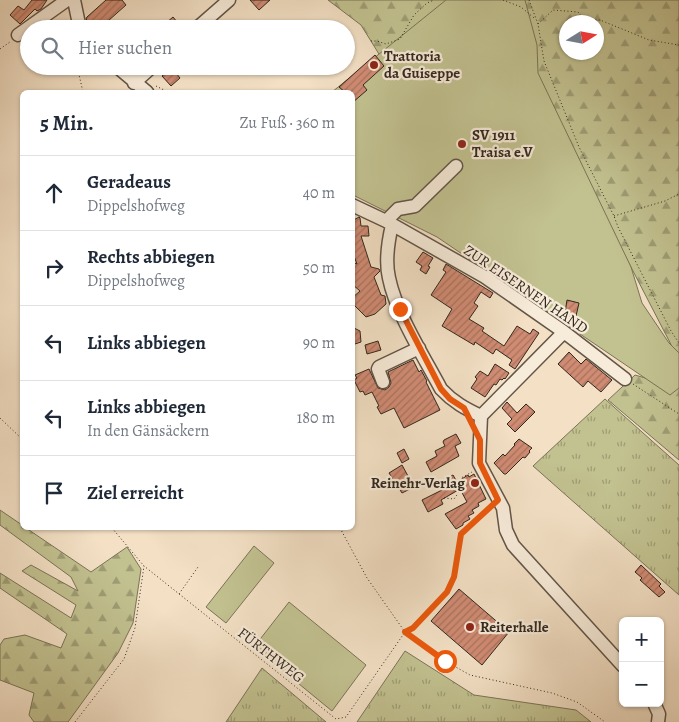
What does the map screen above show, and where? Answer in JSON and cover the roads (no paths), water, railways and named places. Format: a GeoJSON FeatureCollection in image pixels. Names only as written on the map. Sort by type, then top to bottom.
{"type":"FeatureCollection","features":[{"type":"Feature","properties":{"kind":"street"},"geometry":{"type":"LineString","coordinates":[[39,20],[67,0]]}},
{"type":"Feature","properties":{"kind":"street"},"geometry":{"type":"LineString","coordinates":[[74,0],[78,20]]}},
{"type":"Feature","properties":{"kind":"street"},"geometry":{"type":"LineString","coordinates":[[206,20],[228,0]]}},
{"type":"Feature","properties":{"kind":"street"},"geometry":{"type":"LineString","coordinates":[[126,75],[144,90]]}},
{"type":"Feature","properties":{"kind":"street"},"geometry":{"type":"LineString","coordinates":[[134,83],[143,75]]}},
{"type":"Feature","properties":{"kind":"street"},"geometry":{"type":"LineString","coordinates":[[456,166],[415,206],[398,209],[389,223],[388,277],[394,297],[441,389],[450,399],[482,416]]}},
{"type":"Feature","properties":{"kind":"street","name":"ZUR EISERNEN HAND"},"geometry":{"type":"LineString","coordinates":[[355,206],[389,223],[485,278],[564,332],[625,378]]}},
{"type":"Feature","properties":{"kind":"street"},"geometry":{"type":"LineString","coordinates":[[564,332],[482,416],[478,458],[505,516],[509,538],[513,545],[619,662]]}},
{"type":"Feature","properties":{"kind":"street"},"geometry":{"type":"LineString","coordinates":[[383,382],[379,367],[419,348]]}},
{"type":"Feature","properties":{"kind":"street"},"geometry":{"type":"LineString","coordinates":[[464,408],[480,440]]}},
{"type":"Feature","properties":{"kind":"street"},"geometry":{"type":"LineString","coordinates":[[656,707],[659,714],[658,722]]}},
{"type":"Feature","properties":{"kind":"place","name":"Trattoria da Guiseppe"},"geometry":{"type":"Point","coordinates":[374,65]}},
{"type":"Feature","properties":{"kind":"place","name":"SV 1911 Traisa e.V"},"geometry":{"type":"Point","coordinates":[462,144]}},
{"type":"Feature","properties":{"kind":"place","name":"Reinehr-Verlag"},"geometry":{"type":"Point","coordinates":[475,483]}},
{"type":"Feature","properties":{"kind":"place","name":"Reiterhalle"},"geometry":{"type":"Point","coordinates":[470,627]}}]}
